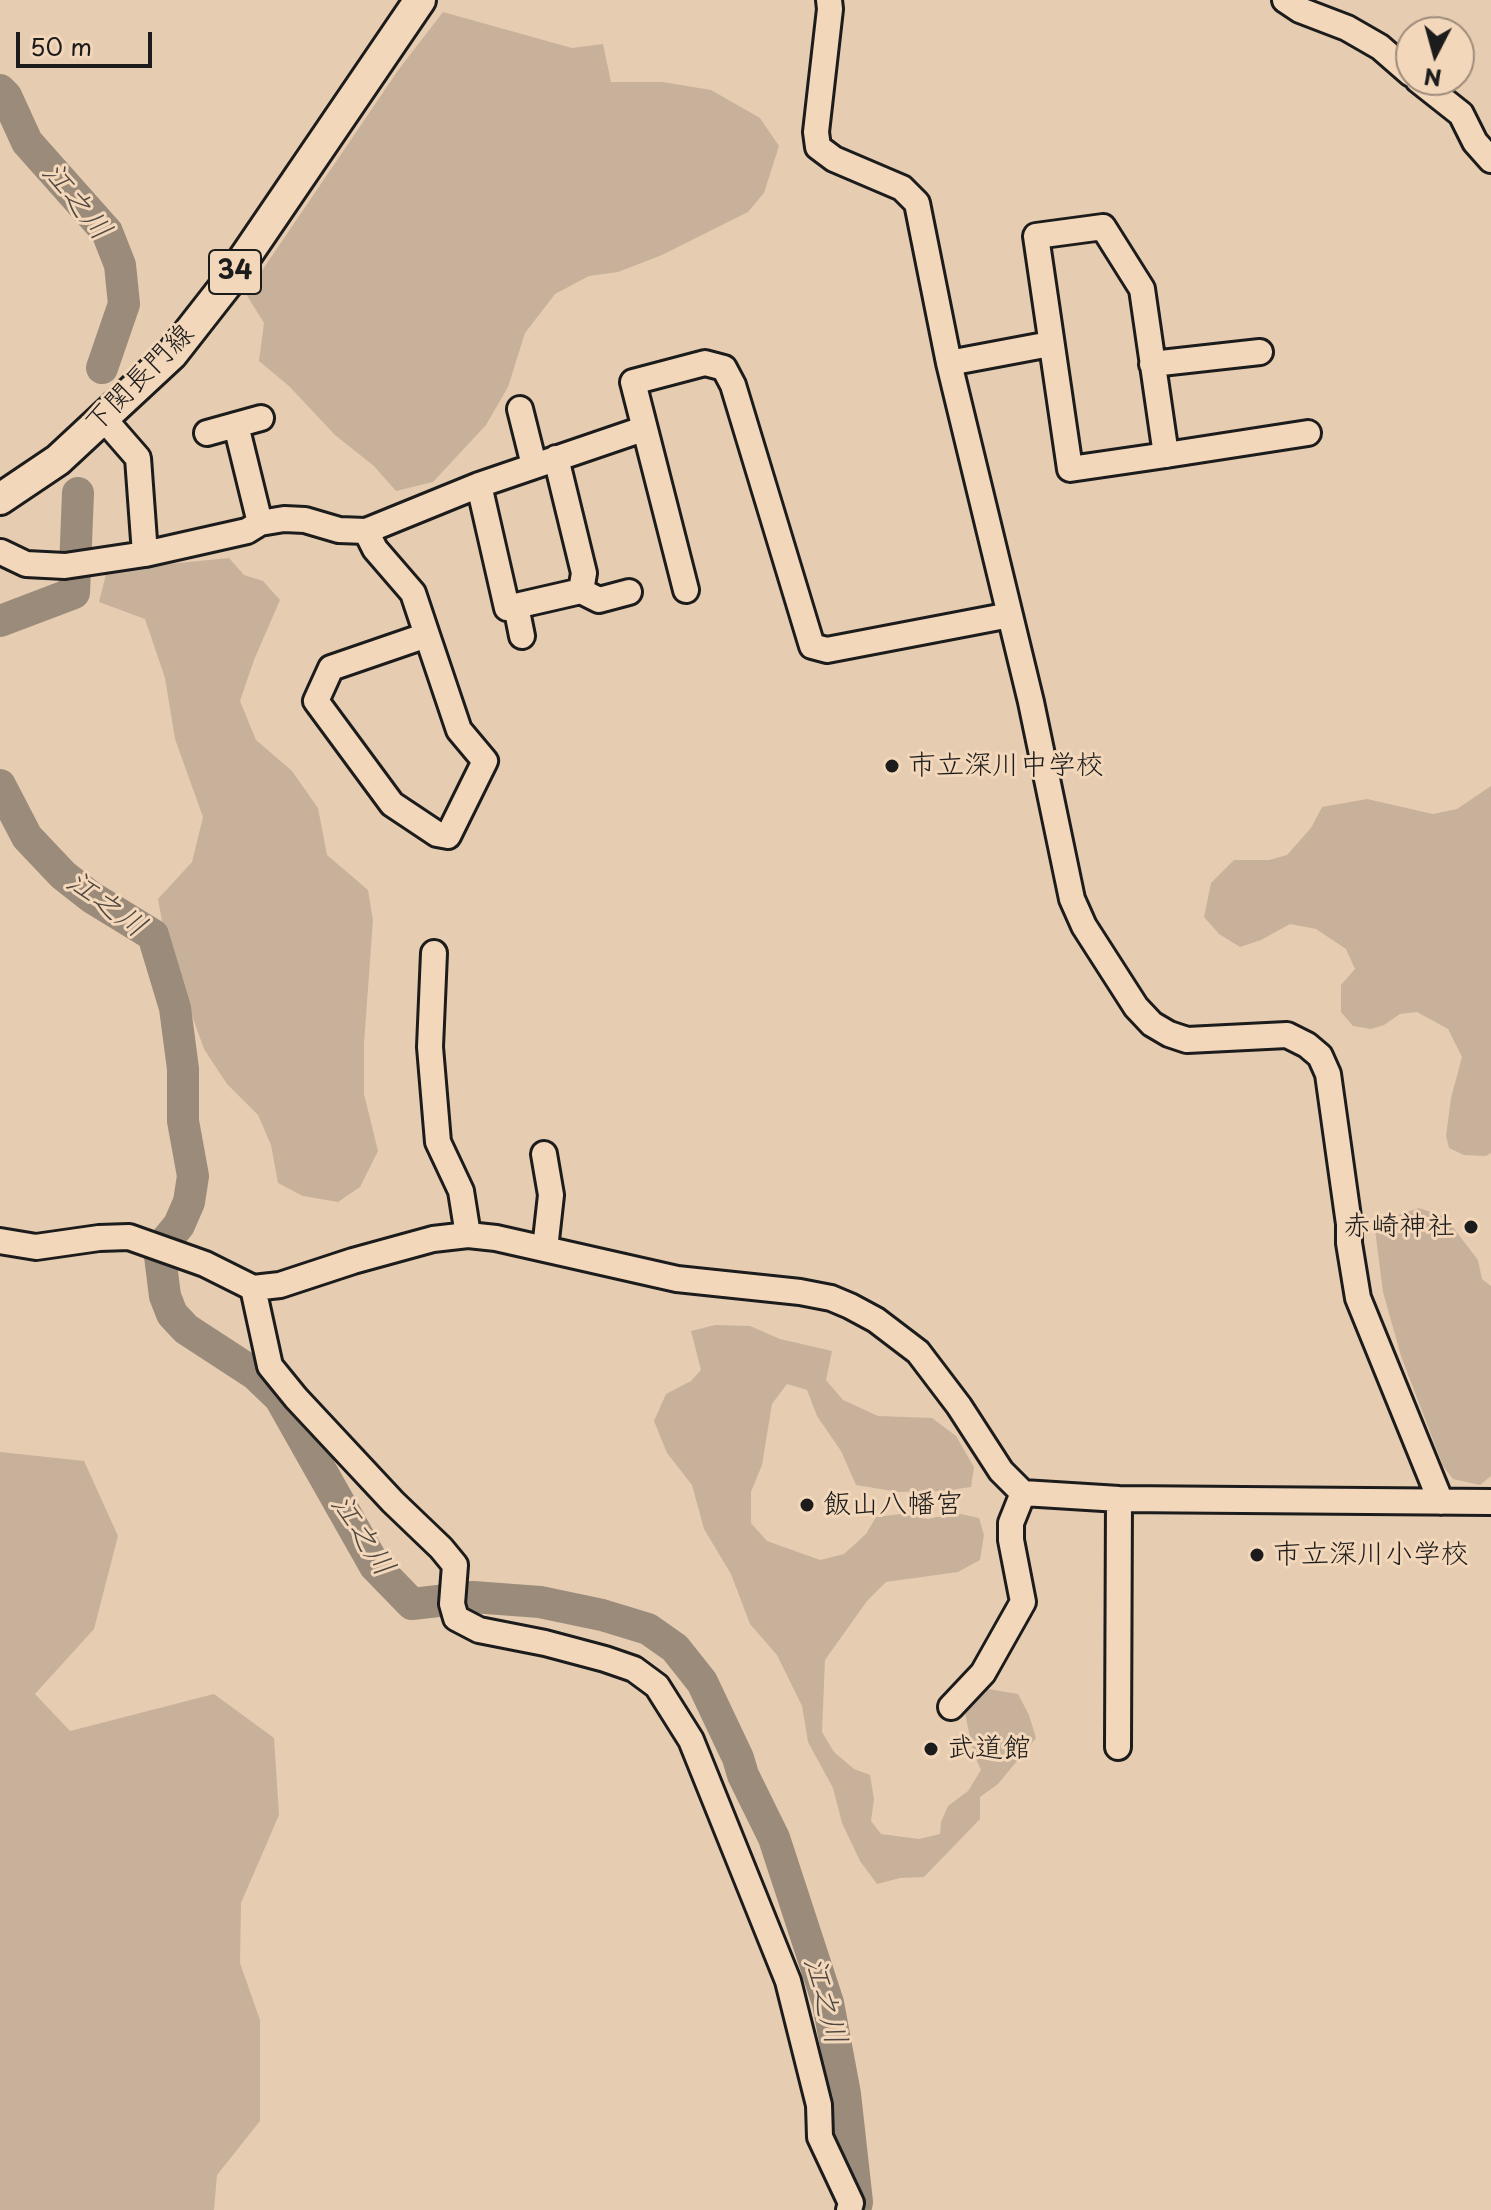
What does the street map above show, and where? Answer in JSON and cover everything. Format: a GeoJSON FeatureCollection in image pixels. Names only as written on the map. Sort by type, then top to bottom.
{"type":"FeatureCollection","features":[{"type":"Feature","properties":{"kind":"main road","name":"下関長門線"},"geometry":{"type":"LineString","coordinates":[[0,499],[58,460],[172,354],[226,285],[420,0]]}},
{"type":"Feature","properties":{"kind":"street"},"geometry":{"type":"LineString","coordinates":[[829,0],[816,132],[818,147],[834,159],[902,188],[917,203],[949,363],[1031,702],[1072,899],[1084,926],[1136,1007],[1152,1024],[1187,1040],[1287,1035],[1320,1056],[1328,1074],[1358,1298],[1441,1502]]}},
{"type":"Feature","properties":{"kind":"street"},"geometry":{"type":"LineString","coordinates":[[1285,0],[1300,10],[1347,28],[1395,61]]}},
{"type":"Feature","properties":{"kind":"street"},"geometry":{"type":"LineString","coordinates":[[1438,96],[1461,114],[1475,142],[1491,160]]}},
{"type":"Feature","properties":{"kind":"street"},"geometry":{"type":"LineString","coordinates":[[1166,455],[1142,289],[1103,227],[1036,236],[1070,469],[1166,455],[1308,433]]}},
{"type":"Feature","properties":{"kind":"street"},"geometry":{"type":"LineString","coordinates":[[949,363],[1050,344]]}},
{"type":"Feature","properties":{"kind":"street"},"geometry":{"type":"LineString","coordinates":[[1152,364],[1260,352]]}},
{"type":"Feature","properties":{"kind":"street"},"geometry":{"type":"LineString","coordinates":[[686,590],[633,382],[705,363],[724,368],[733,385],[812,646],[827,650],[1010,615]]}},
{"type":"Feature","properties":{"kind":"street"},"geometry":{"type":"LineString","coordinates":[[520,409],[545,461],[584,573],[581,591]]}},
{"type":"Feature","properties":{"kind":"street"},"geometry":{"type":"LineString","coordinates":[[207,433],[261,418]]}},
{"type":"Feature","properties":{"kind":"street"},"geometry":{"type":"LineString","coordinates":[[104,419],[138,458],[145,554]]}},
{"type":"Feature","properties":{"kind":"street"},"geometry":{"type":"LineString","coordinates":[[236,425],[260,523]]}},
{"type":"Feature","properties":{"kind":"street"},"geometry":{"type":"LineString","coordinates":[[1,552],[26,564],[65,566],[145,554],[247,531],[260,523],[284,519],[305,520],[339,530],[366,531],[479,485],[643,429]]}},
{"type":"Feature","properties":{"kind":"street"},"geometry":{"type":"LineString","coordinates":[[479,485],[507,608],[581,591],[599,600],[629,592]]}},
{"type":"Feature","properties":{"kind":"street"},"geometry":{"type":"LineString","coordinates":[[366,531],[375,549],[413,593],[459,730],[485,761],[448,836],[437,834],[392,804],[316,701],[331,668],[427,635]]}},
{"type":"Feature","properties":{"kind":"street"},"geometry":{"type":"LineString","coordinates":[[516,606],[522,636]]}},
{"type":"Feature","properties":{"kind":"street"},"geometry":{"type":"LineString","coordinates":[[434,953],[430,1047],[438,1142],[461,1191],[468,1235]]}},
{"type":"Feature","properties":{"kind":"street"},"geometry":{"type":"LineString","coordinates":[[544,1154],[551,1195],[545,1249]]}},
{"type":"Feature","properties":{"kind":"street"},"geometry":{"type":"LineString","coordinates":[[0,1241],[36,1247],[129,1237],[205,1264],[253,1288],[280,1285],[433,1239],[468,1235],[677,1279],[800,1292],[831,1298],[850,1306],[876,1320],[918,1352],[959,1406],[1001,1471],[1023,1493],[1119,1499],[1491,1502]]}},
{"type":"Feature","properties":{"kind":"street"},"geometry":{"type":"LineString","coordinates":[[253,1288],[270,1366],[296,1398],[455,1565],[452,1604],[456,1618],[479,1630],[605,1659],[634,1669],[657,1686],[691,1740],[788,1981],[819,2105],[820,2137],[851,2203],[849,2210]]}},
{"type":"Feature","properties":{"kind":"street"},"geometry":{"type":"LineString","coordinates":[[951,1707],[983,1673],[1023,1602],[1011,1540],[1011,1523],[1023,1493]]}},
{"type":"Feature","properties":{"kind":"street"},"geometry":{"type":"LineString","coordinates":[[1118,1747],[1119,1499]]}},
{"type":"Feature","properties":{"kind":"shaded area"},"geometry":{"type":"Polygon","coordinates":[[[443,12],[572,48],[603,44],[611,82],[663,82],[711,90],[760,118],[779,146],[764,193],[748,212],[662,255],[618,272],[589,276],[555,294],[525,333],[508,387],[486,425],[433,482],[396,491],[374,466],[335,435],[289,386],[259,361],[264,323],[246,294],[399,69],[443,12]]]}},
{"type":"Feature","properties":{"kind":"shaded area"},"geometry":{"type":"Polygon","coordinates":[[[229,558],[244,575],[263,581],[280,600],[240,701],[256,740],[292,771],[318,808],[327,855],[368,890],[373,920],[364,1043],[364,1094],[378,1151],[360,1187],[338,1202],[303,1196],[278,1183],[271,1145],[258,1115],[227,1084],[204,1049],[166,943],[158,899],[192,862],[203,817],[175,739],[165,678],[145,619],[99,602],[107,570],[229,558]]]}},
{"type":"Feature","properties":{"kind":"shaded area"},"geometry":{"type":"Polygon","coordinates":[[[1491,786],[1491,1153],[1486,1156],[1464,1155],[1449,1148],[1446,1136],[1451,1098],[1462,1057],[1448,1029],[1417,1012],[1400,1014],[1384,1025],[1371,1029],[1353,1026],[1341,1012],[1341,985],[1355,969],[1346,949],[1316,929],[1290,924],[1261,940],[1240,947],[1219,934],[1204,917],[1211,883],[1234,860],[1269,860],[1287,855],[1311,828],[1322,807],[1367,799],[1433,814],[1457,809],[1491,786]]]}},
{"type":"Feature","properties":{"kind":"shaded area"},"geometry":{"type":"Polygon","coordinates":[[[1419,1208],[1445,1217],[1478,1260],[1482,1279],[1491,1286],[1491,1476],[1480,1485],[1453,1479],[1443,1466],[1401,1356],[1383,1292],[1375,1230],[1395,1216],[1419,1208]]]}},
{"type":"Feature","properties":{"kind":"shaded area"},"geometry":{"type":"Polygon","coordinates":[[[715,1325],[750,1326],[780,1339],[832,1351],[826,1380],[843,1400],[878,1416],[932,1418],[956,1436],[974,1467],[971,1487],[899,1492],[856,1485],[841,1451],[817,1416],[807,1390],[787,1384],[772,1404],[762,1465],[751,1492],[751,1523],[767,1541],[820,1560],[844,1554],[866,1534],[876,1517],[901,1514],[928,1519],[956,1513],[979,1518],[984,1535],[980,1560],[958,1572],[886,1582],[867,1601],[825,1660],[822,1732],[834,1752],[854,1769],[870,1775],[874,1799],[871,1821],[881,1834],[919,1839],[940,1834],[948,1806],[968,1791],[981,1770],[973,1752],[965,1713],[988,1689],[1018,1694],[1029,1715],[1036,1738],[998,1784],[980,1797],[980,1819],[924,1877],[900,1878],[877,1884],[860,1861],[842,1823],[833,1788],[808,1742],[802,1706],[777,1655],[750,1624],[731,1574],[704,1529],[692,1485],[667,1453],[654,1421],[666,1394],[691,1381],[701,1370],[691,1331],[715,1325]]]}},
{"type":"Feature","properties":{"kind":"shaded area"},"geometry":{"type":"Polygon","coordinates":[[[0,1452],[84,1461],[118,1536],[94,1629],[35,1694],[70,1731],[214,1694],[274,1738],[279,1815],[241,1903],[240,1963],[260,2020],[260,2121],[217,2175],[214,2210],[0,2210],[0,1452]]]}},
{"type":"Feature","properties":{"kind":"waterway","name":"江之川"},"geometry":{"type":"LineString","coordinates":[[0,90],[6,96],[27,142],[107,232],[120,265],[124,304],[102,368]]}},
{"type":"Feature","properties":{"kind":"waterway","name":"江之川"},"geometry":{"type":"LineString","coordinates":[[0,621],[74,593],[78,493]]}},
{"type":"Feature","properties":{"kind":"waterway","name":"江之川"},"geometry":{"type":"LineString","coordinates":[[0,785],[27,837],[63,875],[91,897],[153,935],[175,1008],[183,1069],[183,1121],[193,1176],[189,1202],[160,1256],[165,1296],[172,1314],[186,1329],[255,1374],[280,1398],[375,1566],[412,1604],[473,1597],[540,1602],[602,1615],[648,1629],[675,1648],[702,1682],[774,1838],[828,2003],[845,2094],[857,2202],[855,2210]]}},
{"type":"Feature","properties":{"kind":"place","name":"市立深川中学校"},"geometry":{"type":"Point","coordinates":[892,766]}},
{"type":"Feature","properties":{"kind":"place","name":"赤崎神社"},"geometry":{"type":"Point","coordinates":[1471,1227]}},
{"type":"Feature","properties":{"kind":"place","name":"飯山八幡宮"},"geometry":{"type":"Point","coordinates":[807,1505]}},
{"type":"Feature","properties":{"kind":"place","name":"市立深川小学校"},"geometry":{"type":"Point","coordinates":[1257,1555]}},
{"type":"Feature","properties":{"kind":"place","name":"武道館"},"geometry":{"type":"Point","coordinates":[931,1749]}}]}
